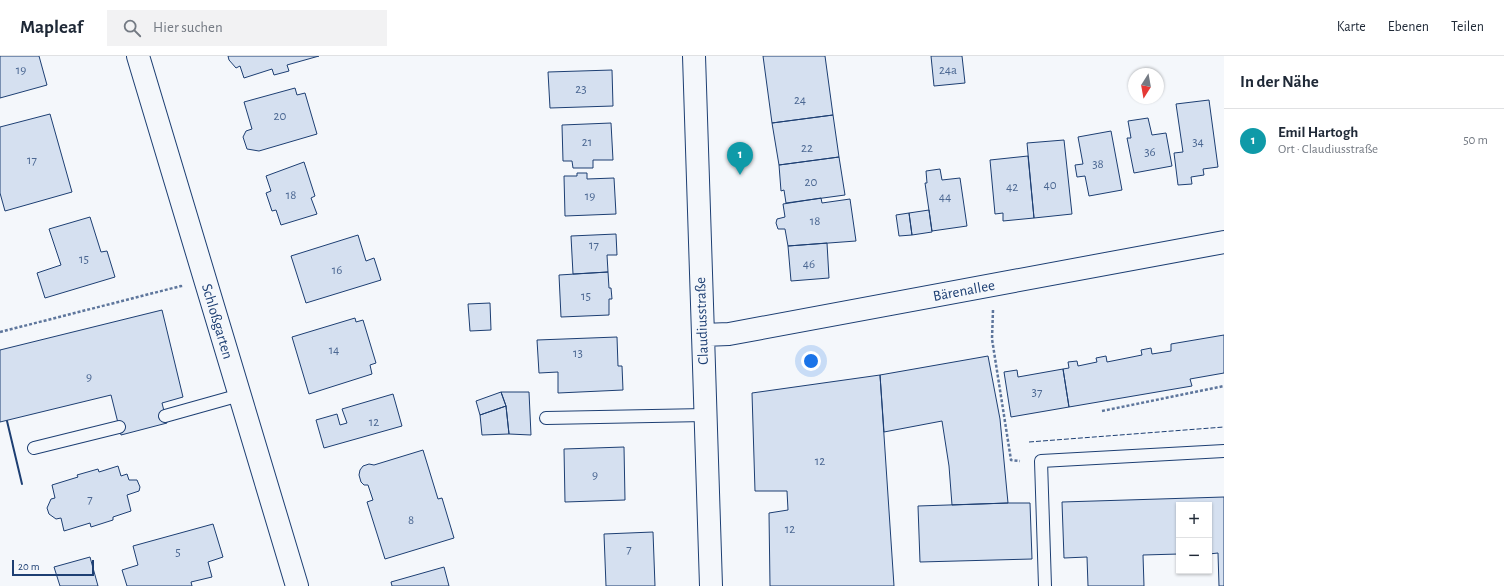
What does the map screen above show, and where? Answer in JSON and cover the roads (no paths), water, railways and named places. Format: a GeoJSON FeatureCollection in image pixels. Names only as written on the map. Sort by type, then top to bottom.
{"type":"FeatureCollection","features":[{"type":"Feature","properties":{"kind":"street","name":"Schloßgarten"},"geometry":{"type":"LineString","coordinates":[[138,56],[297,586]]}},
{"type":"Feature","properties":{"kind":"street","name":"Claudiusstraße"},"geometry":{"type":"LineString","coordinates":[[694,56],[711,586]]}},
{"type":"Feature","properties":{"kind":"street","name":"Bärenallee"},"geometry":{"type":"LineString","coordinates":[[703,335],[729,334],[1224,242]]}},
{"type":"Feature","properties":{"kind":"lane"},"geometry":{"type":"LineString","coordinates":[[165,416],[240,395]]}},
{"type":"Feature","properties":{"kind":"lane"},"geometry":{"type":"LineString","coordinates":[[546,418],[705,415]]}},
{"type":"Feature","properties":{"kind":"lane"},"geometry":{"type":"LineString","coordinates":[[34,448],[119,427]]}},
{"type":"Feature","properties":{"kind":"lane"},"geometry":{"type":"LineString","coordinates":[[1045,586],[1041,461],[1224,451]]}},
{"type":"Feature","properties":{"kind":"place","name":"Emil Hartogh"},"geometry":{"type":"Point","coordinates":[740,175]}}]}
